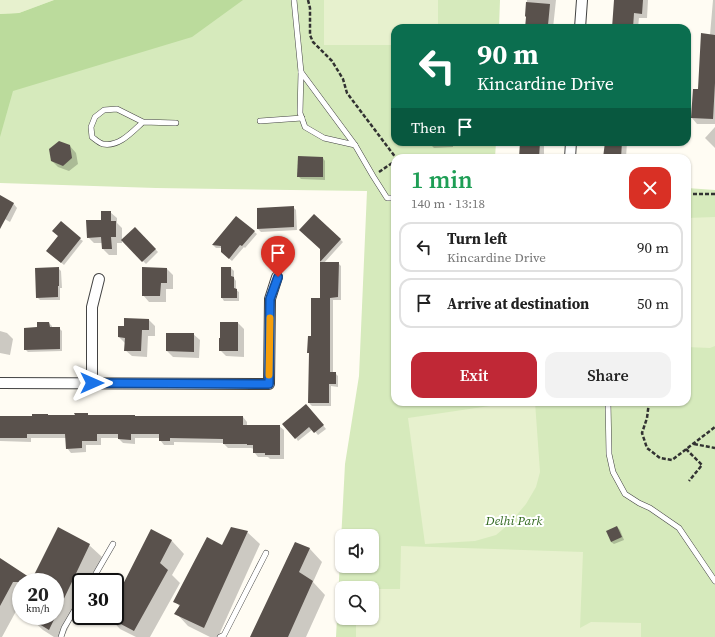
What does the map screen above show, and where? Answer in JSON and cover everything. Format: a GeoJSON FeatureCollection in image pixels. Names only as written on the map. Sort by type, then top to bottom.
{"type":"FeatureCollection","features":[{"type":"Feature","properties":{"kind":"street"},"geometry":{"type":"LineString","coordinates":[[580,24],[582,0]]}},
{"type":"Feature","properties":{"kind":"street"},"geometry":{"type":"LineString","coordinates":[[0,383],[269,384],[270,299],[278,277]]}},
{"type":"Feature","properties":{"kind":"street"},"geometry":{"type":"LineString","coordinates":[[92,383],[92,307],[99,279]]}},
{"type":"Feature","properties":{"kind":"lane"},"geometry":{"type":"LineString","coordinates":[[294,0],[301,72],[300,113],[305,127],[324,138],[355,145]]}},
{"type":"Feature","properties":{"kind":"lane"},"geometry":{"type":"LineString","coordinates":[[301,72],[355,145],[387,198],[391,198]]}},
{"type":"Feature","properties":{"kind":"lane"},"geometry":{"type":"LineString","coordinates":[[143,122],[114,144],[102,144],[92,137],[91,127],[95,117],[104,110],[117,110],[143,122],[176,123]]}},
{"type":"Feature","properties":{"kind":"lane"},"geometry":{"type":"LineString","coordinates":[[260,121],[302,118]]}},
{"type":"Feature","properties":{"kind":"lane"},"geometry":{"type":"LineString","coordinates":[[608,406],[609,454],[613,472],[625,494],[650,508],[679,528],[715,581]]}},
{"type":"Feature","properties":{"kind":"lane"},"geometry":{"type":"LineString","coordinates":[[96,573],[113,544]]}},
{"type":"Feature","properties":{"kind":"lane"},"geometry":{"type":"LineString","coordinates":[[220,637],[224,635],[266,553]]}},
{"type":"Feature","properties":{"kind":"lane"},"geometry":{"type":"LineString","coordinates":[[61,637],[64,628],[72,614]]}},
{"type":"Feature","properties":{"kind":"path"},"geometry":{"type":"LineString","coordinates":[[308,0],[310,8],[310,35],[313,42],[332,61],[343,79],[347,93],[393,154]]}},
{"type":"Feature","properties":{"kind":"path"},"geometry":{"type":"LineString","coordinates":[[373,176],[391,164]]}},
{"type":"Feature","properties":{"kind":"path"},"geometry":{"type":"LineString","coordinates":[[691,194],[715,194]]}},
{"type":"Feature","properties":{"kind":"path"},"geometry":{"type":"LineString","coordinates":[[648,406],[647,418],[642,433],[647,448],[660,458],[672,460],[715,427]]}},
{"type":"Feature","properties":{"kind":"path"},"geometry":{"type":"LineString","coordinates":[[694,444],[715,448]]}},
{"type":"Feature","properties":{"kind":"path"},"geometry":{"type":"LineString","coordinates":[[686,449],[702,465],[689,481]]}},
{"type":"Feature","properties":{"kind":"green space","name":"Delhi Park"},"geometry":{"type":"Polygon","coordinates":[[[0,0],[500,0],[499,24],[391,24],[391,146],[496,146],[495,154],[391,154],[391,406],[691,406],[691,188],[715,190],[715,637],[336,637],[337,625],[379,625],[379,581],[339,581],[339,573],[379,573],[379,529],[342,529],[345,464],[359,376],[367,191],[156,188],[0,183],[0,0]]]}},
{"type":"Feature","properties":{"kind":"green space"},"geometry":{"type":"Polygon","coordinates":[[[0,0],[54,0],[19,13],[0,14],[0,0]]]}},
{"type":"Feature","properties":{"kind":"green space"},"geometry":{"type":"Polygon","coordinates":[[[54,0],[243,0],[192,37],[13,91],[0,137],[0,14],[19,13],[54,0]]]}},
{"type":"Feature","properties":{"kind":"green space"},"geometry":{"type":"Polygon","coordinates":[[[324,0],[438,0],[438,24],[391,24],[391,45],[324,45],[324,0]]]}},
{"type":"Feature","properties":{"kind":"green space"},"geometry":{"type":"Polygon","coordinates":[[[715,217],[715,346],[710,348],[691,347],[691,218],[715,217]]]}},
{"type":"Feature","properties":{"kind":"green space"},"geometry":{"type":"Polygon","coordinates":[[[489,406],[535,406],[540,472],[536,487],[526,504],[509,524],[496,535],[475,541],[425,544],[408,418],[489,406]]]}},
{"type":"Feature","properties":{"kind":"green space"},"geometry":{"type":"Polygon","coordinates":[[[401,546],[583,552],[580,628],[591,622],[641,623],[641,637],[356,637],[356,625],[379,625],[379,589],[400,589],[401,546]]]}},
{"type":"Feature","properties":{"kind":"building"},"geometry":{"type":"Polygon","coordinates":[[[614,0],[643,0],[642,14],[634,13],[633,24],[612,24],[614,0]]]}},
{"type":"Feature","properties":{"kind":"building"},"geometry":{"type":"Polygon","coordinates":[[[526,2],[550,4],[548,24],[525,24],[526,2]]]}},
{"type":"Feature","properties":{"kind":"building"},"geometry":{"type":"Polygon","coordinates":[[[701,33],[715,35],[713,119],[691,118],[693,89],[698,89],[701,33]]]}},
{"type":"Feature","properties":{"kind":"building"},"geometry":{"type":"Polygon","coordinates":[[[59,141],[70,145],[72,158],[63,166],[51,161],[49,149],[59,141]]]}},
{"type":"Feature","properties":{"kind":"building"},"geometry":{"type":"Polygon","coordinates":[[[520,146],[540,146],[539,154],[519,154],[520,146]]]}},
{"type":"Feature","properties":{"kind":"building"},"geometry":{"type":"Polygon","coordinates":[[[604,146],[622,146],[621,154],[604,154],[604,146]]]}},
{"type":"Feature","properties":{"kind":"building"},"geometry":{"type":"Polygon","coordinates":[[[298,156],[323,157],[323,177],[297,177],[298,156]]]}},
{"type":"Feature","properties":{"kind":"building"},"geometry":{"type":"Polygon","coordinates":[[[0,195],[14,203],[0,229],[0,195]]]}},
{"type":"Feature","properties":{"kind":"building"},"geometry":{"type":"Polygon","coordinates":[[[294,206],[294,227],[257,229],[257,208],[294,206]]]}},
{"type":"Feature","properties":{"kind":"building"},"geometry":{"type":"Polygon","coordinates":[[[101,211],[111,211],[111,221],[116,221],[116,237],[111,237],[112,249],[102,249],[101,237],[87,238],[86,220],[101,220],[101,211]]]}},
{"type":"Feature","properties":{"kind":"building"},"geometry":{"type":"Polygon","coordinates":[[[314,214],[341,239],[320,262],[320,249],[299,230],[314,214]]]}},
{"type":"Feature","properties":{"kind":"building"},"geometry":{"type":"Polygon","coordinates":[[[236,216],[255,231],[242,246],[240,245],[229,259],[221,252],[221,246],[212,245],[236,216]]]}},
{"type":"Feature","properties":{"kind":"building"},"geometry":{"type":"Polygon","coordinates":[[[61,221],[81,238],[61,263],[46,251],[58,236],[52,231],[61,221]]]}},
{"type":"Feature","properties":{"kind":"building"},"geometry":{"type":"Polygon","coordinates":[[[135,227],[156,249],[142,262],[121,240],[135,227]]]}},
{"type":"Feature","properties":{"kind":"building"},"geometry":{"type":"Polygon","coordinates":[[[320,262],[339,262],[338,297],[330,298],[330,372],[336,372],[336,384],[329,384],[329,403],[308,403],[309,353],[307,353],[308,336],[311,336],[311,298],[320,298],[320,262]]]}},
{"type":"Feature","properties":{"kind":"building"},"geometry":{"type":"Polygon","coordinates":[[[59,267],[58,297],[36,298],[35,268],[59,267]]]}},
{"type":"Feature","properties":{"kind":"building"},"geometry":{"type":"Polygon","coordinates":[[[142,267],[167,268],[167,283],[161,283],[160,296],[142,296],[142,267]]]}},
{"type":"Feature","properties":{"kind":"building"},"geometry":{"type":"Polygon","coordinates":[[[221,267],[231,267],[231,276],[234,277],[234,288],[237,289],[237,298],[221,298],[221,267]]]}},
{"type":"Feature","properties":{"kind":"building"},"geometry":{"type":"Polygon","coordinates":[[[124,318],[149,319],[149,330],[142,330],[141,351],[124,351],[125,338],[118,337],[118,326],[124,326],[124,318]]]}},
{"type":"Feature","properties":{"kind":"building"},"geometry":{"type":"Polygon","coordinates":[[[37,322],[49,322],[50,327],[60,327],[60,349],[24,350],[24,328],[37,327],[37,322]]]}},
{"type":"Feature","properties":{"kind":"building"},"geometry":{"type":"Polygon","coordinates":[[[220,322],[238,322],[238,351],[219,351],[220,322]]]}},
{"type":"Feature","properties":{"kind":"building"},"geometry":{"type":"Polygon","coordinates":[[[166,333],[194,333],[194,352],[166,351],[166,333]]]}},
{"type":"Feature","properties":{"kind":"building"},"geometry":{"type":"Polygon","coordinates":[[[306,404],[324,425],[314,433],[309,427],[295,439],[282,424],[306,404]]]}},
{"type":"Feature","properties":{"kind":"building"},"geometry":{"type":"Polygon","coordinates":[[[74,413],[88,413],[88,415],[135,416],[243,416],[243,425],[280,425],[280,455],[253,453],[253,445],[223,444],[223,439],[170,438],[170,441],[159,441],[159,434],[131,434],[131,440],[118,439],[118,434],[97,434],[97,441],[82,441],[82,448],[66,449],[65,434],[27,434],[27,438],[0,438],[0,416],[32,416],[32,414],[75,415],[74,413]]]}},
{"type":"Feature","properties":{"kind":"building"},"geometry":{"type":"Polygon","coordinates":[[[617,526],[622,537],[611,542],[606,531],[617,526]]]}},
{"type":"Feature","properties":{"kind":"building"},"geometry":{"type":"Polygon","coordinates":[[[58,527],[90,544],[76,573],[72,573],[72,582],[64,599],[64,573],[35,573],[58,527]]]}},
{"type":"Feature","properties":{"kind":"building"},"geometry":{"type":"Polygon","coordinates":[[[231,527],[248,531],[204,628],[174,614],[180,605],[173,602],[207,537],[222,545],[231,527]]]}},
{"type":"Feature","properties":{"kind":"building"},"geometry":{"type":"Polygon","coordinates":[[[151,529],[172,540],[160,563],[168,570],[134,631],[123,625],[124,625],[124,582],[151,529]]]}},
{"type":"Feature","properties":{"kind":"building"},"geometry":{"type":"Polygon","coordinates":[[[295,542],[310,548],[299,572],[313,581],[288,637],[250,637],[295,542]]]}},
{"type":"Feature","properties":{"kind":"building"},"geometry":{"type":"Polygon","coordinates":[[[0,558],[23,573],[12,573],[12,584],[0,606],[0,558]]]}},
{"type":"Feature","properties":{"kind":"building"},"geometry":{"type":"Polygon","coordinates":[[[41,625],[51,625],[49,630],[41,625]]]}},
{"type":"Feature","properties":{"kind":"slow traffic"},"geometry":{"type":"LineString","coordinates":[[269,375],[270,318]]}},
{"type":"Feature","properties":{"kind":"route"},"geometry":{"type":"LineString","coordinates":[[92,383],[269,384],[270,299],[278,277]]}}]}
